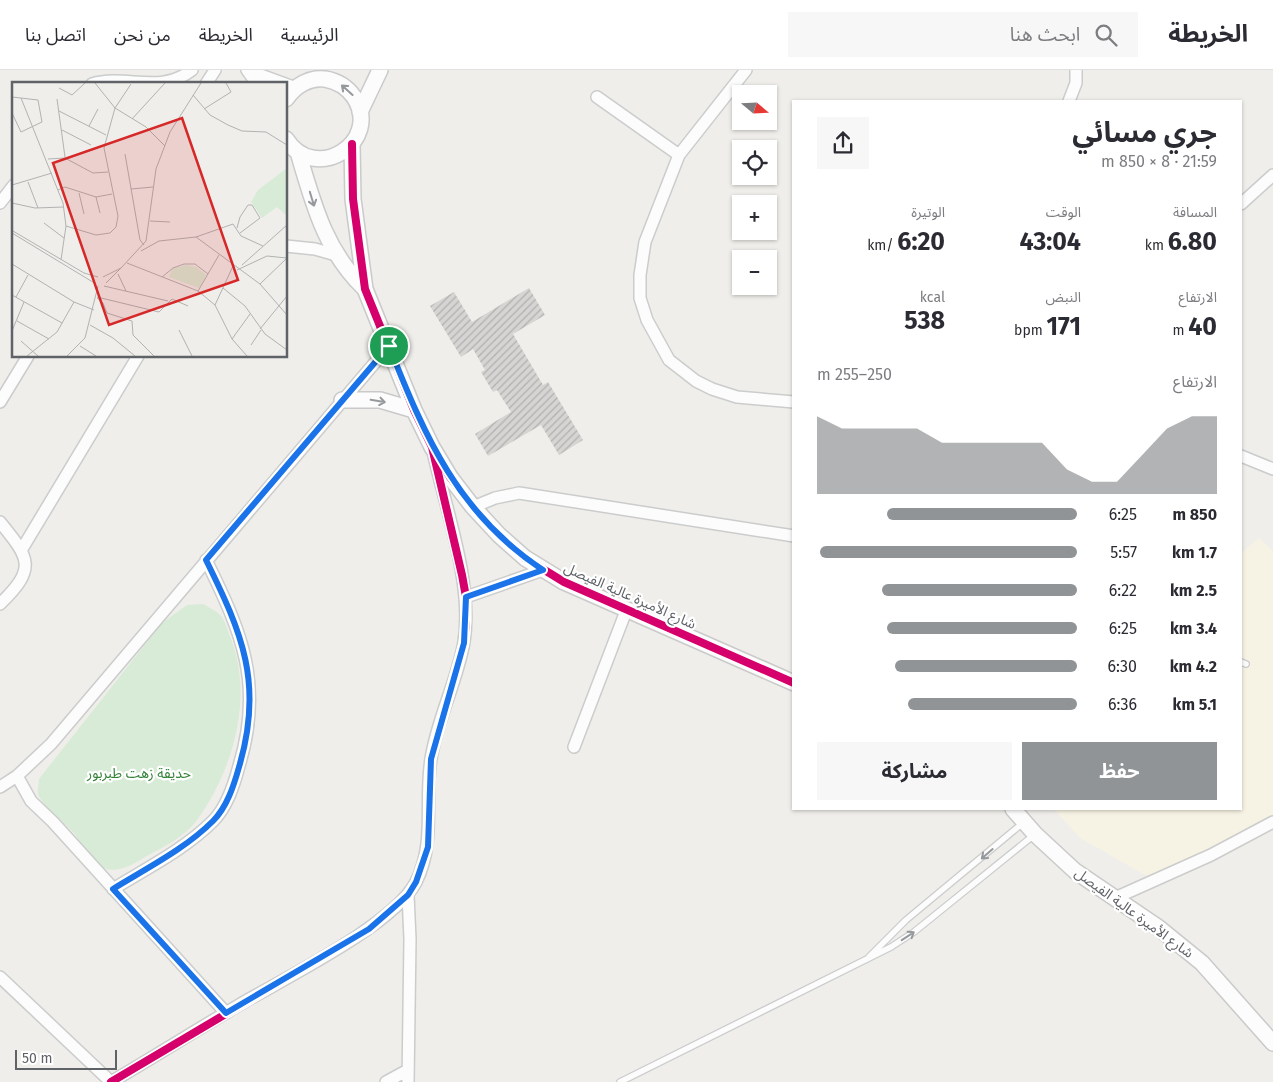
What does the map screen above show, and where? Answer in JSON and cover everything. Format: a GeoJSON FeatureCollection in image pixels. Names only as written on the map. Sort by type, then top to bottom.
{"type":"FeatureCollection","features":[{"type":"Feature","properties":{"kind":"street"},"geometry":{"type":"LineString","coordinates":[[171,82],[178,80],[192,70]]}},
{"type":"Feature","properties":{"kind":"street"},"geometry":{"type":"LineString","coordinates":[[207,82],[215,70]]}},
{"type":"Feature","properties":{"kind":"street"},"geometry":{"type":"LineString","coordinates":[[247,70],[255,82]]}},
{"type":"Feature","properties":{"kind":"street"},"geometry":{"type":"LineString","coordinates":[[247,70],[269,82]]}},
{"type":"Feature","properties":{"kind":"street","name":"شارع الأميرة عالية الفيصل"},"geometry":{"type":"LineString","coordinates":[[380,70],[360,112],[358,134],[352,144],[353,198],[365,288],[414,410],[432,447],[450,477],[473,507],[499,535],[525,558],[543,570],[626,611],[710,645],[792,682]]}},
{"type":"Feature","properties":{"kind":"street"},"geometry":{"type":"LineString","coordinates":[[746,70],[679,155],[645,242],[640,275],[640,298],[647,320],[670,360],[696,381],[712,390],[737,397],[792,402]]}},
{"type":"Feature","properties":{"kind":"street"},"geometry":{"type":"LineString","coordinates":[[1069,100],[1076,83],[1076,70]]}},
{"type":"Feature","properties":{"kind":"street"},"geometry":{"type":"LineString","coordinates":[[291,94],[318,75],[323,79],[343,85],[351,92],[360,112]]}},
{"type":"Feature","properties":{"kind":"street"},"geometry":{"type":"LineString","coordinates":[[102,82],[138,82]]}},
{"type":"Feature","properties":{"kind":"street"},"geometry":{"type":"LineString","coordinates":[[597,97],[679,155]]}},
{"type":"Feature","properties":{"kind":"street"},"geometry":{"type":"LineString","coordinates":[[288,141],[298,152],[323,159],[339,154],[352,144]]}},
{"type":"Feature","properties":{"kind":"street","name":"شارع الأميرة عالية الفيصل"},"geometry":{"type":"LineString","coordinates":[[298,152],[320,222],[336,255],[365,288]]}},
{"type":"Feature","properties":{"kind":"street"},"geometry":{"type":"LineString","coordinates":[[1242,203],[1273,175]]}},
{"type":"Feature","properties":{"kind":"street"},"geometry":{"type":"LineString","coordinates":[[0,203],[12,188]]}},
{"type":"Feature","properties":{"kind":"street"},"geometry":{"type":"LineString","coordinates":[[288,246],[315,249],[336,255]]}},
{"type":"Feature","properties":{"kind":"street"},"geometry":{"type":"LineString","coordinates":[[0,787],[17,776],[51,744],[389,346]]}},
{"type":"Feature","properties":{"kind":"street"},"geometry":{"type":"LineString","coordinates":[[0,402],[27,358]]}},
{"type":"Feature","properties":{"kind":"street"},"geometry":{"type":"LineString","coordinates":[[22,549],[137,358]]}},
{"type":"Feature","properties":{"kind":"street"},"geometry":{"type":"LineString","coordinates":[[342,400],[380,400],[414,410]]}},
{"type":"Feature","properties":{"kind":"street"},"geometry":{"type":"LineString","coordinates":[[0,977],[111,1082],[369,929],[408,895],[416,882],[428,847],[431,759],[464,643],[466,597],[432,447]]}},
{"type":"Feature","properties":{"kind":"street"},"geometry":{"type":"LineString","coordinates":[[1242,456],[1273,469]]}},
{"type":"Feature","properties":{"kind":"street"},"geometry":{"type":"LineString","coordinates":[[473,507],[519,493],[792,536]]}},
{"type":"Feature","properties":{"kind":"street"},"geometry":{"type":"LineString","coordinates":[[0,522],[22,549],[25,564],[24,575],[19,586],[0,604]]}},
{"type":"Feature","properties":{"kind":"street"},"geometry":{"type":"LineString","coordinates":[[113,889],[191,840],[214,820],[226,802],[246,745],[250,690],[246,657],[229,607],[206,560]]}},
{"type":"Feature","properties":{"kind":"street"},"geometry":{"type":"LineString","coordinates":[[466,597],[543,570]]}},
{"type":"Feature","properties":{"kind":"street"},"geometry":{"type":"LineString","coordinates":[[574,747],[626,611]]}},
{"type":"Feature","properties":{"kind":"street"},"geometry":{"type":"LineString","coordinates":[[17,776],[31,801],[53,822],[226,1013]]}},
{"type":"Feature","properties":{"kind":"street","name":"شارع الأميرة عالية الفيصل"},"geometry":{"type":"LineString","coordinates":[[1014,810],[1035,834],[1075,871],[1159,928],[1202,963],[1273,1043]]}},
{"type":"Feature","properties":{"kind":"street"},"geometry":{"type":"LineString","coordinates":[[1115,898],[1211,855],[1273,822]]}},
{"type":"Feature","properties":{"kind":"street"},"geometry":{"type":"LineString","coordinates":[[386,1082],[408,1076],[410,939],[408,895]]}},
{"type":"Feature","properties":{"kind":"lane"},"geometry":{"type":"LineString","coordinates":[[866,960],[906,920],[1024,822]]}},
{"type":"Feature","properties":{"kind":"lane"},"geometry":{"type":"LineString","coordinates":[[620,1082],[866,960],[914,932],[1035,834]]}},
{"type":"Feature","properties":{"kind":"shaded area"},"geometry":{"type":"Polygon","coordinates":[[[1259,538],[1273,551],[1273,819],[1156,881],[1080,838],[1055,810],[1242,810],[1242,552],[1259,538]]]}},
{"type":"Feature","properties":{"kind":"green space","name":"حديقة زهت طبربور"},"geometry":{"type":"Polygon","coordinates":[[[203,604],[221,616],[237,657],[240,681],[240,706],[237,730],[230,755],[210,800],[197,820],[186,832],[131,865],[120,869],[108,870],[91,857],[74,833],[40,798],[38,794],[39,779],[162,623],[187,605],[203,604]]]}},
{"type":"Feature","properties":{"kind":"building"},"geometry":{"type":"Polygon","coordinates":[[[529,288],[545,315],[513,334],[543,385],[548,382],[583,440],[559,455],[541,425],[488,456],[475,434],[511,412],[497,390],[493,392],[481,372],[485,370],[473,349],[461,357],[430,306],[454,292],[472,322],[529,288]]]}},
{"type":"Feature","properties":{"kind":"cycle path"},"geometry":{"type":"LineString","coordinates":[[352,144],[353,199],[365,289],[414,410],[432,447],[450,477],[473,507],[499,535],[525,558],[564,582],[792,682]]}},
{"type":"Feature","properties":{"kind":"cycle path"},"geometry":{"type":"LineString","coordinates":[[111,1082],[369,929],[408,895],[416,882],[428,847],[431,759],[464,643],[466,622],[466,597],[462,575],[432,447]]}},
{"type":"Feature","properties":{"kind":"route"},"geometry":{"type":"LineString","coordinates":[[389,346],[414,410],[432,447],[450,477],[473,507],[499,535],[525,558],[543,570],[466,597],[464,643],[431,759],[428,847],[416,882],[408,895],[369,929],[226,1013],[113,889],[191,840],[214,820],[226,802],[246,745],[250,716],[250,690],[246,657],[240,634],[229,607],[206,560],[389,346]]}}]}
